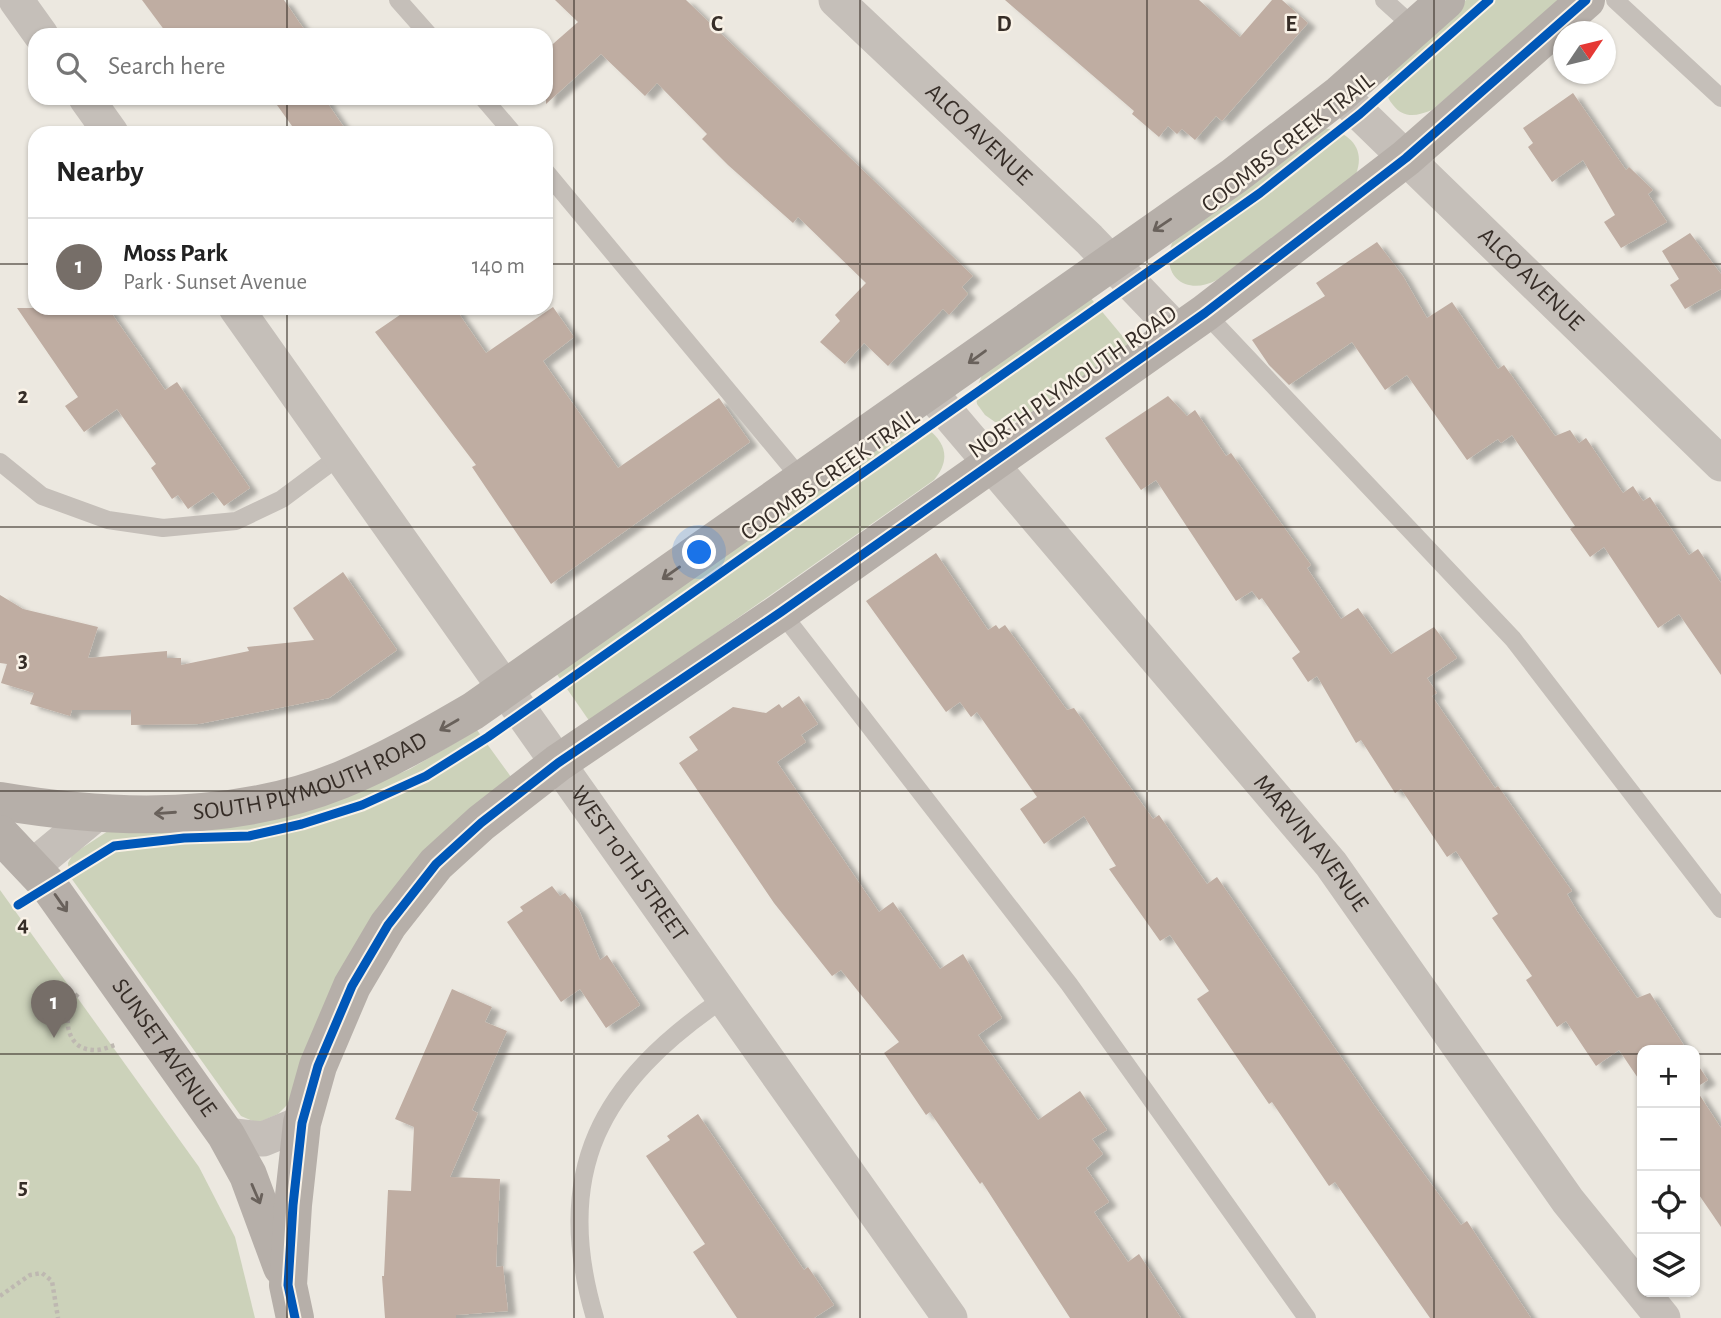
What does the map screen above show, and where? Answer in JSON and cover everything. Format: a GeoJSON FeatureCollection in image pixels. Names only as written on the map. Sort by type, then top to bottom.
{"type":"FeatureCollection","features":[{"type":"Feature","properties":{"kind":"street"},"geometry":{"type":"LineString","coordinates":[[16,0],[36,28]]}},
{"type":"Feature","properties":{"kind":"street","name":"ALCO AVENUE"},"geometry":{"type":"LineString","coordinates":[[836,0],[1110,260],[1192,322]]}},
{"type":"Feature","properties":{"kind":"street"},"geometry":{"type":"LineString","coordinates":[[506,688],[803,481],[1110,260],[1234,176],[1340,94],[1446,0]]}},
{"type":"Feature","properties":{"kind":"street","name":"NORTH PLYMOUTH ROAD"},"geometry":{"type":"LineString","coordinates":[[558,763],[781,612],[1192,322],[1406,158],[1586,0]]}},
{"type":"Feature","properties":{"kind":"street","name":"ALCO AVENUE"},"geometry":{"type":"LineString","coordinates":[[1340,94],[1721,464]]}},
{"type":"Feature","properties":{"kind":"street"},"geometry":{"type":"LineString","coordinates":[[91,105],[106,126]]}},
{"type":"Feature","properties":{"kind":"street","name":"WEST 10TH STREET"},"geometry":{"type":"LineString","coordinates":[[241,315],[950,1318]]}},
{"type":"Feature","properties":{"kind":"street","name":"MARVIN AVENUE"},"geometry":{"type":"LineString","coordinates":[[929,391],[1331,864],[1568,1201],[1663,1318]]}},
{"type":"Feature","properties":{"kind":"street","name":"SOUTH PLYMOUTH ROAD"},"geometry":{"type":"LineString","coordinates":[[0,801],[97,813],[158,814],[254,805],[339,780],[403,751],[506,688]]}},
{"type":"Feature","properties":{"kind":"street"},"geometry":{"type":"LineString","coordinates":[[291,1302],[302,1123],[318,1066],[352,986],[388,925],[436,864],[481,823],[558,763]]}},
{"type":"Feature","properties":{"kind":"street"},"geometry":{"type":"LineString","coordinates":[[33,866],[97,813]]}},
{"type":"Feature","properties":{"kind":"street","name":"SUNSET AVENUE"},"geometry":{"type":"LineString","coordinates":[[0,834],[33,866],[226,1135],[265,1216],[291,1302]]}},
{"type":"Feature","properties":{"kind":"street"},"geometry":{"type":"LineString","coordinates":[[226,1135],[263,1139],[302,1123]]}},
{"type":"Feature","properties":{"kind":"lane"},"geometry":{"type":"LineString","coordinates":[[398,0],[423,28]]}},
{"type":"Feature","properties":{"kind":"lane"},"geometry":{"type":"LineString","coordinates":[[1384,0],[1415,28]]}},
{"type":"Feature","properties":{"kind":"lane"},"geometry":{"type":"LineString","coordinates":[[1615,0],[1721,98]]}},
{"type":"Feature","properties":{"kind":"lane"},"geometry":{"type":"LineString","coordinates":[[489,105],[507,126]]}},
{"type":"Feature","properties":{"kind":"lane"},"geometry":{"type":"LineString","coordinates":[[553,180],[803,481]]}},
{"type":"Feature","properties":{"kind":"lane"},"geometry":{"type":"LineString","coordinates":[[1192,322],[1513,639],[1721,909]]}},
{"type":"Feature","properties":{"kind":"lane"},"geometry":{"type":"LineString","coordinates":[[0,462],[42,496],[108,520],[163,528],[236,522],[282,499],[341,455]]}},
{"type":"Feature","properties":{"kind":"lane"},"geometry":{"type":"LineString","coordinates":[[781,612],[1069,984],[1307,1318]]}},
{"type":"Feature","properties":{"kind":"lane"},"geometry":{"type":"LineString","coordinates":[[595,1318],[582,1273],[580,1219],[583,1174],[598,1128],[626,1081],[691,1021],[723,999]]}},
{"type":"Feature","properties":{"kind":"path"},"geometry":{"type":"LineString","coordinates":[[79,993],[68,1003],[66,1019],[72,1037],[83,1048],[94,1051],[116,1045]]}},
{"type":"Feature","properties":{"kind":"path"},"geometry":{"type":"LineString","coordinates":[[0,1296],[30,1275],[42,1273],[52,1282],[58,1318]]}},
{"type":"Feature","properties":{"kind":"green space"},"geometry":{"type":"Polygon","coordinates":[[[1466,0],[1560,0],[1432,110],[1416,115],[1402,113],[1393,105],[1387,92],[1389,77],[1397,63],[1425,33],[1466,0]]]}},
{"type":"Feature","properties":{"kind":"green space"},"geometry":{"type":"Polygon","coordinates":[[[1324,128],[1341,133],[1353,143],[1359,156],[1356,174],[1217,280],[1196,286],[1179,280],[1170,265],[1172,243],[1324,128]]]}},
{"type":"Feature","properties":{"kind":"green space"},"geometry":{"type":"Polygon","coordinates":[[[1089,296],[1129,344],[1019,421],[995,422],[985,415],[977,404],[975,391],[984,371],[1089,296]]]}},
{"type":"Feature","properties":{"kind":"green space"},"geometry":{"type":"Polygon","coordinates":[[[906,427],[928,429],[939,441],[944,459],[934,480],[590,722],[556,673],[906,427]]]}},
{"type":"Feature","properties":{"kind":"green space"},"geometry":{"type":"Polygon","coordinates":[[[477,730],[511,777],[292,1100],[278,1114],[257,1123],[241,1116],[69,875],[68,863],[73,854],[108,831],[347,796],[410,769],[477,730]]]}},
{"type":"Feature","properties":{"kind":"green space"},"geometry":{"type":"Polygon","coordinates":[[[0,890],[199,1167],[235,1237],[255,1318],[0,1318],[0,890]]]}},
{"type":"Feature","properties":{"kind":"building"},"geometry":{"type":"Polygon","coordinates":[[[142,0],[284,0],[303,28],[163,28],[142,0]]]}},
{"type":"Feature","properties":{"kind":"building"},"geometry":{"type":"Polygon","coordinates":[[[555,0],[686,0],[973,276],[962,287],[968,294],[949,315],[943,309],[888,366],[864,343],[845,364],[820,342],[840,321],[835,315],[866,283],[798,217],[793,223],[728,165],[702,139],[707,134],[657,83],[645,96],[601,54],[553,98],[553,44],[578,22],[555,0]]]}},
{"type":"Feature","properties":{"kind":"building"},"geometry":{"type":"Polygon","coordinates":[[[1005,0],[1199,0],[1240,37],[1272,0],[1282,0],[1308,23],[1222,121],[1216,116],[1195,140],[1182,129],[1177,134],[1168,126],[1159,137],[1132,114],[1134,111],[1005,0]]]}},
{"type":"Feature","properties":{"kind":"building"},"geometry":{"type":"Polygon","coordinates":[[[1573,93],[1626,170],[1629,167],[1653,190],[1648,194],[1667,222],[1621,248],[1604,222],[1615,215],[1583,160],[1552,182],[1528,147],[1533,143],[1523,128],[1573,93]]]}},
{"type":"Feature","properties":{"kind":"building"},"geometry":{"type":"Polygon","coordinates":[[[277,105],[329,105],[343,126],[292,126],[277,105]]]}},
{"type":"Feature","properties":{"kind":"building"},"geometry":{"type":"Polygon","coordinates":[[[1690,233],[1721,274],[1721,289],[1685,309],[1670,285],[1679,279],[1662,251],[1690,233]]]}},
{"type":"Feature","properties":{"kind":"building"},"geometry":{"type":"Polygon","coordinates":[[[1377,242],[1403,276],[1427,318],[1452,302],[1498,369],[1504,365],[1555,436],[1570,430],[1579,443],[1586,438],[1623,493],[1633,486],[1643,501],[1650,497],[1689,555],[1698,549],[1721,583],[1721,675],[1679,614],[1658,628],[1604,547],[1590,557],[1570,529],[1575,526],[1512,435],[1501,443],[1498,439],[1467,460],[1407,375],[1385,390],[1352,342],[1289,385],[1269,365],[1252,340],[1325,296],[1316,283],[1377,242]]]}},
{"type":"Feature","properties":{"kind":"building"},"geometry":{"type":"Polygon","coordinates":[[[553,307],[574,337],[543,361],[618,468],[719,398],[750,442],[551,584],[472,467],[476,465],[375,332],[400,315],[460,315],[486,353],[541,315],[553,315],[553,307]]]}},
{"type":"Feature","properties":{"kind":"building"},"geometry":{"type":"Polygon","coordinates":[[[17,308],[28,308],[28,315],[113,315],[165,390],[177,382],[250,488],[224,506],[213,492],[188,509],[178,495],[172,499],[151,468],[156,464],[117,409],[84,432],[65,406],[78,397],[17,308]]]}},
{"type":"Feature","properties":{"kind":"building"},"geometry":{"type":"Polygon","coordinates":[[[1168,396],[1187,416],[1195,410],[1226,456],[1231,453],[1311,565],[1307,568],[1341,619],[1358,608],[1391,654],[1434,627],[1457,658],[1427,678],[1437,693],[1432,696],[1495,788],[1498,786],[1572,891],[1567,894],[1577,911],[1637,998],[1650,993],[1684,1045],[1637,1045],[1637,1077],[1619,1050],[1596,1066],[1566,1021],[1557,1027],[1526,980],[1532,976],[1492,918],[1498,914],[1456,851],[1447,857],[1401,789],[1395,793],[1361,740],[1356,743],[1317,676],[1308,682],[1292,658],[1300,652],[1262,598],[1259,600],[1252,591],[1236,601],[1156,480],[1141,490],[1105,438],[1168,396]]]}},
{"type":"Feature","properties":{"kind":"building"},"geometry":{"type":"Polygon","coordinates":[[[936,553],[988,630],[996,625],[999,629],[1005,625],[1067,710],[1074,708],[1153,819],[1159,815],[1207,884],[1217,877],[1374,1105],[1461,1225],[1467,1221],[1531,1318],[1430,1318],[1335,1182],[1329,1186],[1272,1102],[1269,1104],[1197,999],[1209,991],[1170,935],[1160,941],[1109,869],[1116,866],[1084,816],[1044,844],[1020,809],[1037,797],[977,712],[971,717],[960,702],[946,712],[866,601],[936,553]]]}},
{"type":"Feature","properties":{"kind":"building"},"geometry":{"type":"Polygon","coordinates":[[[343,572],[397,650],[329,698],[199,724],[131,725],[131,710],[72,710],[70,716],[30,704],[34,693],[1,683],[7,664],[0,663],[0,595],[23,609],[98,627],[88,658],[167,651],[167,658],[181,658],[181,665],[249,651],[247,647],[314,640],[293,608],[343,572]]]}},
{"type":"Feature","properties":{"kind":"building"},"geometry":{"type":"Polygon","coordinates":[[[799,696],[818,724],[801,735],[806,742],[777,762],[879,912],[893,902],[940,969],[963,954],[1002,1018],[978,1035],[1038,1120],[1080,1091],[1107,1130],[1092,1139],[1103,1154],[1086,1168],[1109,1202],[1094,1212],[1128,1262],[1139,1254],[1181,1318],[1070,1318],[982,1182],[980,1184],[930,1112],[926,1115],[884,1053],[899,1042],[841,970],[832,976],[774,903],[679,763],[698,750],[689,737],[733,707],[766,713],[779,704],[782,708],[799,696]]]}},
{"type":"Feature","properties":{"kind":"building"},"geometry":{"type":"Polygon","coordinates":[[[552,886],[560,896],[565,893],[579,910],[600,960],[607,955],[640,1005],[606,1028],[580,989],[561,1002],[507,922],[523,911],[520,907],[552,886]]]}},
{"type":"Feature","properties":{"kind":"building"},"geometry":{"type":"Polygon","coordinates":[[[452,989],[492,1007],[485,1022],[507,1031],[472,1110],[478,1113],[450,1177],[500,1179],[496,1267],[503,1266],[508,1311],[456,1315],[456,1318],[385,1318],[382,1276],[388,1190],[411,1191],[414,1127],[395,1119],[452,989]]]}},
{"type":"Feature","properties":{"kind":"building"},"geometry":{"type":"Polygon","coordinates":[[[1700,1068],[1708,1080],[1700,1085],[1700,1068]]]}},
{"type":"Feature","properties":{"kind":"building"},"geometry":{"type":"Polygon","coordinates":[[[1700,1096],[1721,1128],[1721,1227],[1700,1196],[1700,1096]]]}},
{"type":"Feature","properties":{"kind":"building"},"geometry":{"type":"Polygon","coordinates":[[[698,1114],[804,1270],[808,1267],[834,1305],[814,1318],[737,1318],[693,1252],[705,1244],[646,1156],[670,1140],[667,1136],[698,1114]]]}},
{"type":"Feature","properties":{"kind":"cycle path","name":"COOMBS CREEK TRAIL"},"geometry":{"type":"LineString","coordinates":[[18,905],[114,846],[184,838],[249,836],[302,824],[362,805],[426,776],[488,737],[1260,193],[1360,114],[1489,0]]}},
{"type":"Feature","properties":{"kind":"cycle path"},"geometry":{"type":"LineString","coordinates":[[295,1318],[288,1285],[293,1205],[302,1123],[318,1066],[352,986],[388,925],[436,864],[481,823],[558,763],[781,612],[1205,313],[1406,158],[1586,0]]}},
{"type":"Feature","properties":{"kind":"place","name":"Moss Park"},"geometry":{"type":"Point","coordinates":[54,1038]}}]}
